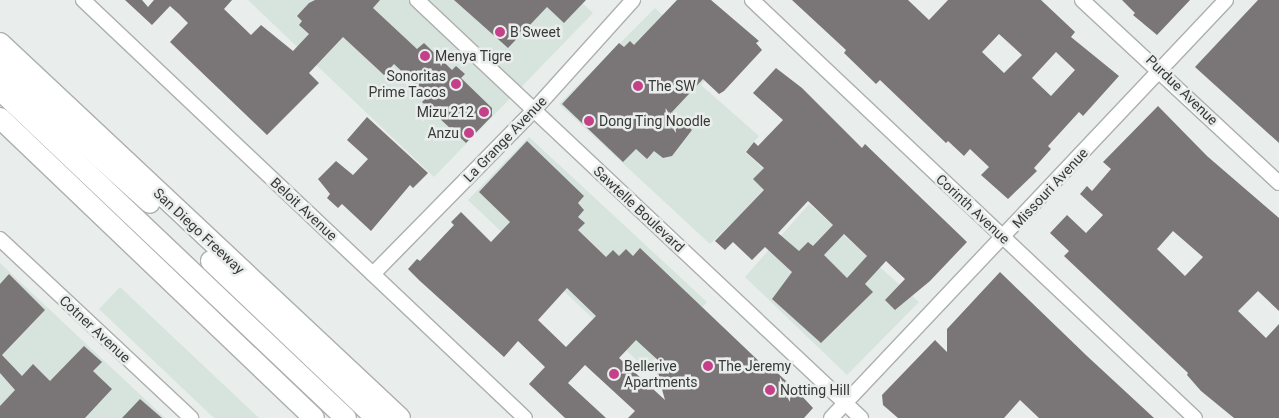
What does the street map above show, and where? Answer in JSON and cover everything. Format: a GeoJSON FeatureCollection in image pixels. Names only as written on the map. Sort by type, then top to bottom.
{"type":"FeatureCollection","features":[{"type":"Feature","properties":{"kind":"highway","name":"San Diego Freeway"},"geometry":{"type":"LineString","coordinates":[[0,43],[400,418]]}},
{"type":"Feature","properties":{"kind":"highway"},"geometry":{"type":"LineString","coordinates":[[0,67],[165,217],[376,418]]}},
{"type":"Feature","properties":{"kind":"highway"},"geometry":{"type":"LineString","coordinates":[[0,90],[346,418]]}},
{"type":"Feature","properties":{"kind":"highway"},"geometry":{"type":"LineString","coordinates":[[0,118],[314,418]]}},
{"type":"Feature","properties":{"kind":"street","name":"Beloit Avenue"},"geometry":{"type":"LineString","coordinates":[[83,0],[526,418]]}},
{"type":"Feature","properties":{"kind":"street","name":"Sawtelle Boulevard"},"geometry":{"type":"LineString","coordinates":[[417,0],[861,418]]}},
{"type":"Feature","properties":{"kind":"street","name":"La Grange Avenue"},"geometry":{"type":"LineString","coordinates":[[373,274],[534,110],[633,0]]}},
{"type":"Feature","properties":{"kind":"street","name":"Corinth Avenue"},"geometry":{"type":"LineString","coordinates":[[752,0],[1194,418]]}},
{"type":"Feature","properties":{"kind":"street","name":"Purdue Avenue"},"geometry":{"type":"LineString","coordinates":[[1082,0],[1160,70],[1279,183]]}},
{"type":"Feature","properties":{"kind":"street","name":"Missouri Avenue"},"geometry":{"type":"LineString","coordinates":[[831,418],[1226,0]]}},
{"type":"Feature","properties":{"kind":"street","name":"Cotner Avenue"},"geometry":{"type":"LineString","coordinates":[[0,239],[191,418]]}},
{"type":"Feature","properties":{"kind":"shaded area"},"geometry":{"type":"Polygon","coordinates":[[[248,0],[579,0],[593,13],[434,177],[248,0]]]}},
{"type":"Feature","properties":{"kind":"shaded area"},"geometry":{"type":"Polygon","coordinates":[[[655,8],[717,67],[701,85],[759,136],[745,152],[777,181],[710,244],[559,104],[655,8]]]}},
{"type":"Feature","properties":{"kind":"shaded area"},"geometry":{"type":"Polygon","coordinates":[[[529,137],[707,302],[646,369],[468,200],[529,137]]]}},
{"type":"Feature","properties":{"kind":"shaded area"},"geometry":{"type":"Polygon","coordinates":[[[809,204],[919,302],[847,375],[745,277],[809,204]]]}},
{"type":"Feature","properties":{"kind":"shaded area"},"geometry":{"type":"Polygon","coordinates":[[[0,263],[165,418],[0,418],[0,263]]]}},
{"type":"Feature","properties":{"kind":"shaded area"},"geometry":{"type":"Polygon","coordinates":[[[120,287],[259,418],[214,418],[99,309],[120,287]]]}},
{"type":"Feature","properties":{"kind":"building"},"geometry":{"type":"Polygon","coordinates":[[[125,0],[142,0],[148,7],[154,0],[232,0],[224,9],[251,35],[261,25],[293,51],[309,34],[299,25],[302,21],[297,16],[309,3],[315,0],[380,0],[373,8],[417,49],[424,43],[452,70],[456,66],[465,74],[461,78],[492,108],[492,116],[466,143],[422,102],[428,96],[394,64],[384,75],[343,37],[309,73],[319,83],[267,135],[170,42],[188,23],[179,14],[170,6],[152,25],[125,0]]]}},
{"type":"Feature","properties":{"kind":"building"},"geometry":{"type":"Polygon","coordinates":[[[454,0],[586,0],[564,23],[547,7],[508,48],[454,0]]]}},
{"type":"Feature","properties":{"kind":"building","name":"The SW"},"geometry":{"type":"Polygon","coordinates":[[[677,0],[711,0],[759,41],[756,43],[762,50],[724,91],[719,94],[703,79],[672,112],[692,130],[672,156],[663,158],[654,151],[647,159],[636,149],[623,162],[562,104],[619,43],[624,47],[630,41],[634,45],[677,0]]]}},
{"type":"Feature","properties":{"kind":"building"},"geometry":{"type":"Polygon","coordinates":[[[792,0],[908,0],[929,20],[948,0],[1041,0],[1075,32],[1071,37],[1119,76],[1083,116],[1079,112],[1048,146],[1051,149],[1034,168],[1037,171],[1008,199],[981,175],[989,167],[970,149],[964,156],[948,141],[946,143],[880,80],[876,84],[844,53],[846,50],[792,0]],[[999,34],[982,52],[1004,73],[1022,55],[999,34]],[[1056,52],[1032,78],[1051,96],[1075,70],[1056,52]]]}},
{"type":"Feature","properties":{"kind":"building"},"geometry":{"type":"Polygon","coordinates":[[[1122,0],[1190,0],[1157,35],[1133,15],[1135,13],[1122,0]]]}},
{"type":"Feature","properties":{"kind":"building"},"geometry":{"type":"Polygon","coordinates":[[[1258,0],[1279,0],[1279,143],[1195,67],[1258,0]]]}},
{"type":"Feature","properties":{"kind":"building"},"geometry":{"type":"Polygon","coordinates":[[[776,68],[802,88],[862,148],[865,144],[967,242],[930,281],[895,310],[885,300],[905,279],[886,261],[865,284],[873,292],[821,343],[772,299],[792,272],[765,247],[752,260],[733,242],[725,250],[715,241],[764,190],[753,179],[764,168],[746,152],[754,142],[758,146],[783,120],[753,93],[776,68]],[[808,201],[778,233],[799,251],[808,242],[813,246],[833,225],[808,201]],[[844,234],[824,255],[847,278],[867,256],[844,234]]]}},
{"type":"Feature","properties":{"kind":"building"},"geometry":{"type":"Polygon","coordinates":[[[1158,106],[1207,156],[1279,218],[1279,311],[1258,291],[1238,311],[1266,338],[1279,324],[1279,418],[1234,418],[1201,391],[1187,375],[1188,373],[1064,256],[1069,251],[1050,233],[1067,215],[1086,233],[1103,215],[1080,194],[1087,186],[1092,191],[1111,169],[1103,162],[1158,106]],[[1173,231],[1157,249],[1185,276],[1203,257],[1173,231]]]}},
{"type":"Feature","properties":{"kind":"building"},"geometry":{"type":"Polygon","coordinates":[[[367,117],[428,173],[413,188],[410,185],[371,231],[342,204],[338,208],[327,198],[330,194],[318,179],[336,161],[353,175],[368,159],[347,140],[367,117]]]}},
{"type":"Feature","properties":{"kind":"building"},"geometry":{"type":"Polygon","coordinates":[[[527,141],[584,196],[578,203],[584,210],[578,217],[585,223],[578,230],[606,257],[613,250],[619,256],[626,249],[633,256],[640,248],[766,368],[769,365],[813,408],[804,418],[628,418],[635,411],[585,365],[568,383],[606,418],[565,418],[529,384],[545,367],[518,341],[504,357],[408,269],[417,259],[420,261],[454,225],[451,222],[461,212],[491,242],[510,222],[479,192],[527,141]],[[567,288],[538,320],[566,347],[596,316],[567,288]],[[636,340],[619,358],[665,400],[656,368],[661,363],[636,340]]]}},
{"type":"Feature","properties":{"kind":"building"},"geometry":{"type":"Polygon","coordinates":[[[1000,272],[1154,418],[1039,418],[1020,400],[1004,418],[898,418],[883,405],[882,395],[935,340],[947,352],[947,329],[1000,272]]]}},
{"type":"Feature","properties":{"kind":"building"},"geometry":{"type":"Polygon","coordinates":[[[9,274],[45,310],[2,355],[22,376],[33,364],[50,381],[84,346],[102,362],[93,371],[112,389],[85,418],[0,418],[0,406],[15,390],[0,373],[0,284],[9,274]]]}},
{"type":"Feature","properties":{"kind":"building"},"geometry":{"type":"Polygon","coordinates":[[[140,399],[162,418],[122,418],[140,399]]]}},
{"type":"Feature","properties":{"kind":"place","name":"B Sweet"},"geometry":{"type":"Point","coordinates":[500,32]}},
{"type":"Feature","properties":{"kind":"place","name":"Menya Tigre"},"geometry":{"type":"Point","coordinates":[425,56]}},
{"type":"Feature","properties":{"kind":"place","name":"Sonoritas Prime Tacos"},"geometry":{"type":"Point","coordinates":[456,84]}},
{"type":"Feature","properties":{"kind":"place","name":"The SW"},"geometry":{"type":"Point","coordinates":[638,86]}},
{"type":"Feature","properties":{"kind":"place","name":"Mizu 212"},"geometry":{"type":"Point","coordinates":[484,112]}},
{"type":"Feature","properties":{"kind":"place","name":"Dong Ting Noodle"},"geometry":{"type":"Point","coordinates":[589,121]}},
{"type":"Feature","properties":{"kind":"place","name":"Anzu"},"geometry":{"type":"Point","coordinates":[469,133]}},
{"type":"Feature","properties":{"kind":"place","name":"The Jeremy"},"geometry":{"type":"Point","coordinates":[708,366]}},
{"type":"Feature","properties":{"kind":"place","name":"Bellerive Apartments"},"geometry":{"type":"Point","coordinates":[614,374]}},
{"type":"Feature","properties":{"kind":"place","name":"Notting Hill"},"geometry":{"type":"Point","coordinates":[770,390]}}]}
